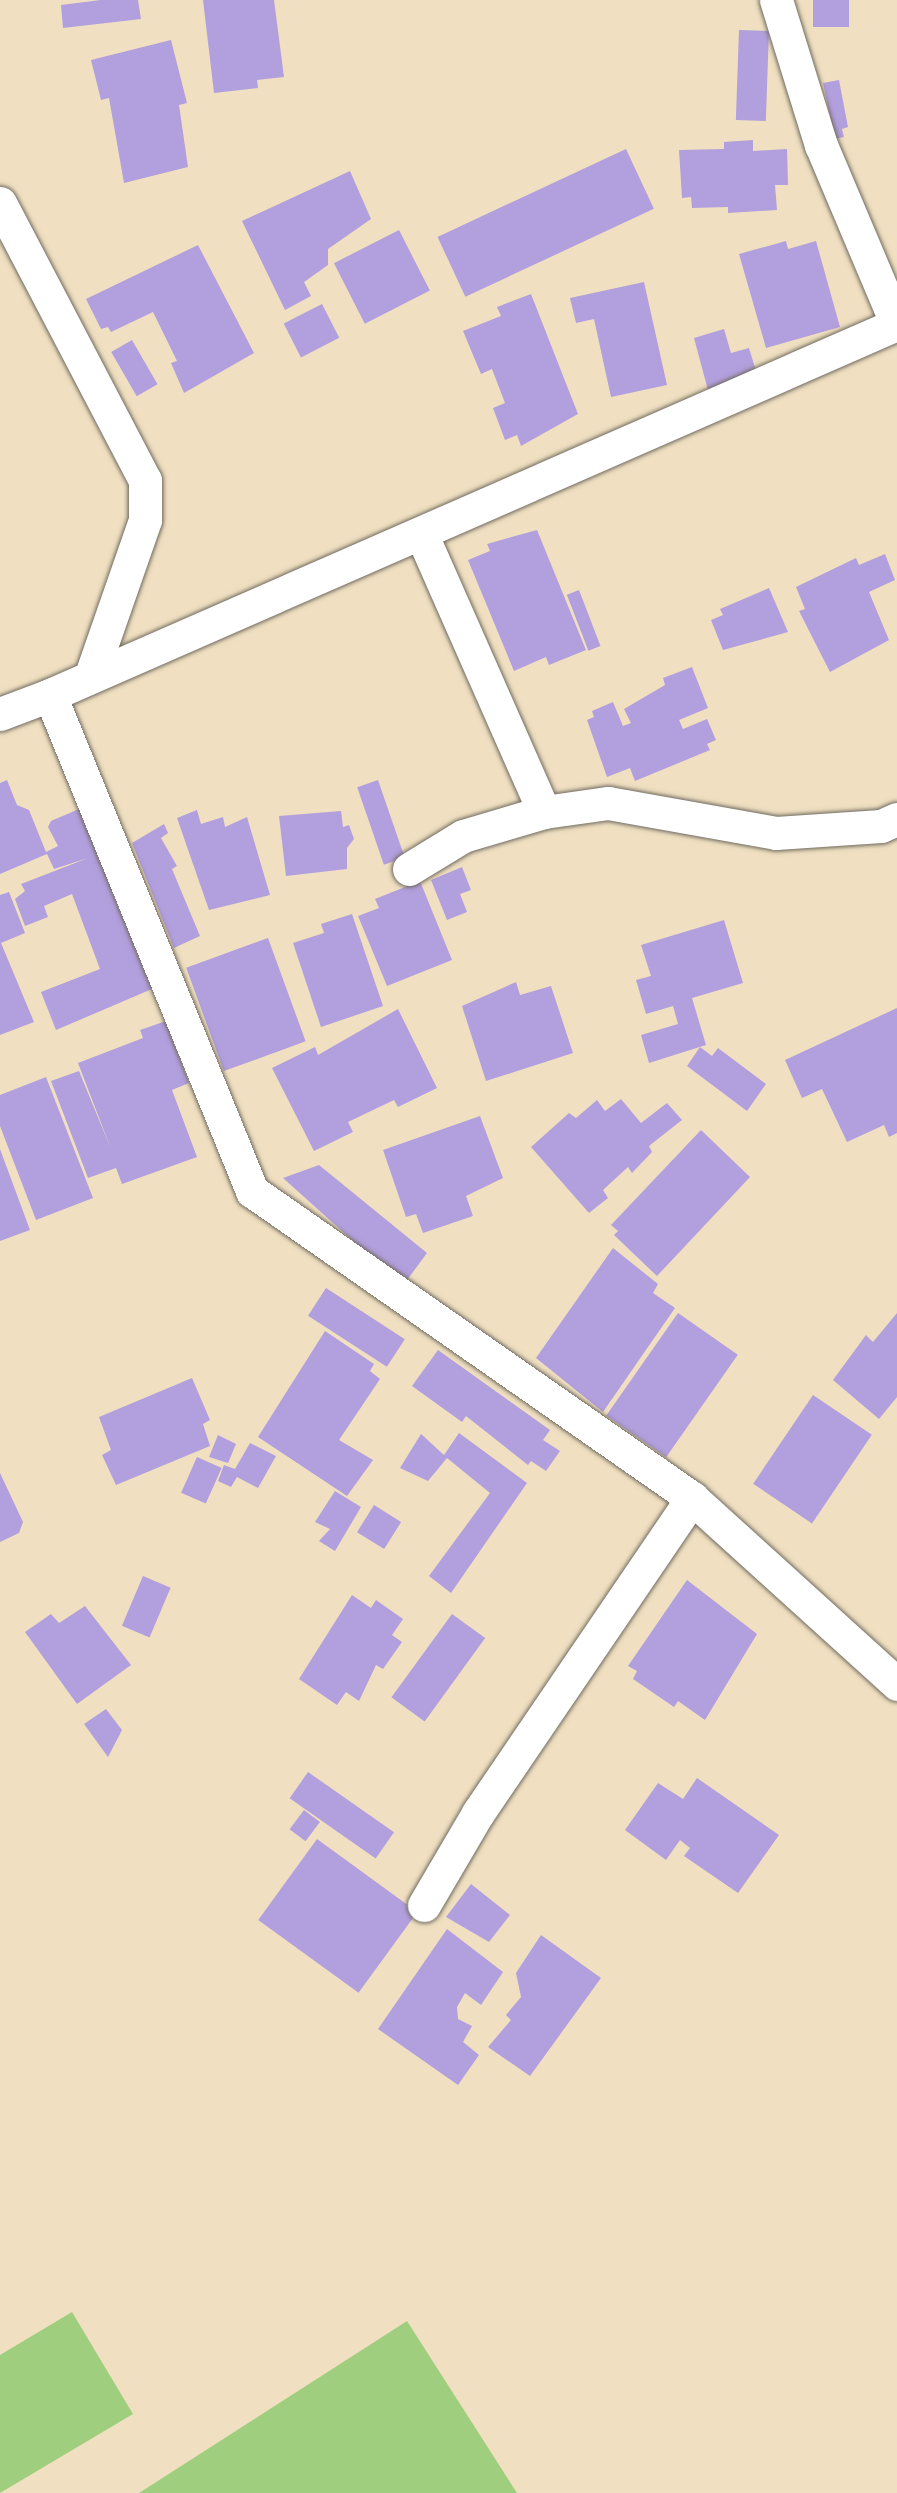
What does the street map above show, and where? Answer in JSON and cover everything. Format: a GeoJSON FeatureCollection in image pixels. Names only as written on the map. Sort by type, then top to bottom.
{"type":"FeatureCollection","features":[{"type":"Feature","properties":{"kind":"street"},"geometry":{"type":"LineString","coordinates":[[0,714],[50,695],[92,672],[203,630],[897,324],[821,145],[776,0]]}},
{"type":"Feature","properties":{"kind":"street"},"geometry":{"type":"LineString","coordinates":[[0,203],[146,480],[145,520],[92,672]]}},
{"type":"Feature","properties":{"kind":"street"},"geometry":{"type":"LineString","coordinates":[[422,533],[544,812]]}},
{"type":"Feature","properties":{"kind":"street"},"geometry":{"type":"LineString","coordinates":[[50,695],[252,1191],[692,1498],[897,1684]]}},
{"type":"Feature","properties":{"kind":"street"},"geometry":{"type":"LineString","coordinates":[[409,869],[463,836],[544,812],[608,802],[641,805],[703,822],[776,833],[880,826],[897,819]]}},
{"type":"Feature","properties":{"kind":"street"},"geometry":{"type":"LineString","coordinates":[[424,1905],[478,1813],[692,1498]]}},
{"type":"Feature","properties":{"kind":"green space"},"geometry":{"type":"Polygon","coordinates":[[[72,2312],[133,2414],[0,2493],[0,2355],[72,2312]]]}},
{"type":"Feature","properties":{"kind":"green space"},"geometry":{"type":"Polygon","coordinates":[[[407,2321],[517,2493],[139,2493],[407,2321]]]}},
{"type":"Feature","properties":{"kind":"building"},"geometry":{"type":"Polygon","coordinates":[[[101,0],[138,0],[141,19],[63,28],[61,5],[101,0]]]}},
{"type":"Feature","properties":{"kind":"building"},"geometry":{"type":"Polygon","coordinates":[[[203,0],[274,0],[284,77],[257,80],[258,88],[214,93],[203,0]]]}},
{"type":"Feature","properties":{"kind":"building"},"geometry":{"type":"Polygon","coordinates":[[[813,0],[849,0],[849,27],[813,27],[813,0]]]}},
{"type":"Feature","properties":{"kind":"building"},"geometry":{"type":"Polygon","coordinates":[[[739,30],[769,31],[766,121],[736,120],[739,30]]]}},
{"type":"Feature","properties":{"kind":"building"},"geometry":{"type":"Polygon","coordinates":[[[171,40],[187,103],[179,105],[188,167],[124,183],[109,98],[101,100],[91,60],[171,40]]]}},
{"type":"Feature","properties":{"kind":"building"},"geometry":{"type":"Polygon","coordinates":[[[839,80],[848,127],[842,129],[844,137],[835,139],[823,83],[839,80]]]}},
{"type":"Feature","properties":{"kind":"building"},"geometry":{"type":"Polygon","coordinates":[[[753,140],[753,151],[787,149],[788,185],[775,185],[777,210],[728,213],[728,207],[692,208],[691,197],[682,198],[679,150],[724,149],[724,142],[753,140]]]}},
{"type":"Feature","properties":{"kind":"building"},"geometry":{"type":"Polygon","coordinates":[[[626,149],[654,209],[465,297],[437,237],[626,149]]]}},
{"type":"Feature","properties":{"kind":"building"},"geometry":{"type":"Polygon","coordinates":[[[350,171],[371,219],[328,249],[328,265],[304,282],[311,296],[285,310],[242,221],[350,171]]]}},
{"type":"Feature","properties":{"kind":"building"},"geometry":{"type":"Polygon","coordinates":[[[399,230],[430,291],[365,324],[334,263],[399,230]]]}},
{"type":"Feature","properties":{"kind":"building"},"geometry":{"type":"Polygon","coordinates":[[[786,241],[788,249],[816,241],[840,327],[766,348],[739,254],[786,241]]]}},
{"type":"Feature","properties":{"kind":"building"},"geometry":{"type":"Polygon","coordinates":[[[198,245],[254,353],[184,393],[171,363],[177,361],[153,312],[111,332],[108,327],[101,329],[86,299],[198,245]]]}},
{"type":"Feature","properties":{"kind":"building"},"geometry":{"type":"Polygon","coordinates":[[[644,282],[667,385],[611,397],[594,319],[576,323],[570,298],[644,282]]]}},
{"type":"Feature","properties":{"kind":"building"},"geometry":{"type":"Polygon","coordinates":[[[531,294],[578,414],[521,446],[517,435],[505,440],[493,408],[505,403],[492,369],[481,374],[463,331],[501,316],[497,307],[531,294]]]}},
{"type":"Feature","properties":{"kind":"building"},"geometry":{"type":"Polygon","coordinates":[[[322,304],[339,338],[301,357],[284,324],[322,304]]]}},
{"type":"Feature","properties":{"kind":"building"},"geometry":{"type":"Polygon","coordinates":[[[724,329],[731,353],[749,348],[759,381],[709,394],[694,338],[724,329]]]}},
{"type":"Feature","properties":{"kind":"building"},"geometry":{"type":"Polygon","coordinates":[[[132,340],[158,384],[137,396],[111,352],[132,340]]]}},
{"type":"Feature","properties":{"kind":"building"},"geometry":{"type":"Polygon","coordinates":[[[537,530],[586,650],[549,665],[546,657],[514,671],[468,560],[490,551],[487,544],[537,530]]]}},
{"type":"Feature","properties":{"kind":"building"},"geometry":{"type":"Polygon","coordinates":[[[885,554],[895,580],[869,592],[889,640],[830,672],[799,611],[805,609],[796,587],[856,558],[859,565],[885,554]]]}},
{"type":"Feature","properties":{"kind":"building"},"geometry":{"type":"Polygon","coordinates":[[[769,588],[788,632],[723,650],[711,620],[723,615],[720,609],[769,588]]]}},
{"type":"Feature","properties":{"kind":"building"},"geometry":{"type":"Polygon","coordinates":[[[579,590],[601,646],[588,651],[567,595],[579,590]]]}},
{"type":"Feature","properties":{"kind":"building"},"geometry":{"type":"Polygon","coordinates":[[[692,667],[708,708],[679,720],[683,729],[707,719],[716,740],[707,744],[710,750],[635,781],[630,768],[607,777],[587,720],[594,717],[592,711],[613,702],[623,726],[631,723],[624,709],[665,685],[663,678],[692,667]]]}},
{"type":"Feature","properties":{"kind":"building"},"geometry":{"type":"Polygon","coordinates":[[[7,780],[17,805],[29,810],[46,852],[58,846],[48,827],[51,821],[79,809],[152,989],[56,1030],[41,992],[100,969],[72,894],[44,906],[48,917],[25,926],[15,899],[25,891],[21,884],[88,858],[54,869],[47,854],[0,874],[0,783],[7,780]]]}},
{"type":"Feature","properties":{"kind":"building"},"geometry":{"type":"Polygon","coordinates":[[[378,780],[405,858],[384,865],[357,787],[378,780]]]}},
{"type":"Feature","properties":{"kind":"building"},"geometry":{"type":"Polygon","coordinates":[[[197,810],[201,824],[223,817],[225,827],[247,817],[270,895],[209,910],[177,818],[197,810]]]}},
{"type":"Feature","properties":{"kind":"building"},"geometry":{"type":"Polygon","coordinates":[[[341,811],[343,827],[349,825],[354,839],[347,848],[347,869],[286,876],[279,816],[341,811]]]}},
{"type":"Feature","properties":{"kind":"building"},"geometry":{"type":"Polygon","coordinates":[[[164,824],[168,833],[161,838],[177,866],[172,869],[200,936],[174,948],[132,843],[164,824]]]}},
{"type":"Feature","properties":{"kind":"building"},"geometry":{"type":"Polygon","coordinates":[[[462,867],[471,890],[460,894],[467,912],[447,920],[431,880],[462,867]]]}},
{"type":"Feature","properties":{"kind":"building"},"geometry":{"type":"Polygon","coordinates":[[[420,881],[452,960],[387,986],[358,916],[379,908],[375,899],[420,881]]]}},
{"type":"Feature","properties":{"kind":"building"},"geometry":{"type":"Polygon","coordinates":[[[9,892],[25,933],[1,943],[34,1022],[0,1035],[0,895],[9,892]]]}},
{"type":"Feature","properties":{"kind":"building"},"geometry":{"type":"Polygon","coordinates":[[[352,914],[383,1006],[321,1027],[293,943],[324,933],[321,924],[352,914]]]}},
{"type":"Feature","properties":{"kind":"building"},"geometry":{"type":"Polygon","coordinates":[[[724,920],[743,983],[692,998],[706,1045],[649,1063],[641,1035],[678,1024],[673,1006],[646,1014],[636,980],[651,976],[641,945],[724,920]]]}},
{"type":"Feature","properties":{"kind":"building"},"geometry":{"type":"Polygon","coordinates":[[[268,938],[306,1041],[224,1071],[186,968],[268,938]]]}},
{"type":"Feature","properties":{"kind":"building"},"geometry":{"type":"Polygon","coordinates":[[[516,982],[520,995],[551,986],[573,1053],[486,1081],[462,1006],[516,982]]]}},
{"type":"Feature","properties":{"kind":"building"},"geometry":{"type":"Polygon","coordinates":[[[897,1008],[897,1133],[889,1137],[884,1125],[847,1142],[822,1089],[802,1098],[785,1060],[897,1008]]]}},
{"type":"Feature","properties":{"kind":"building"},"geometry":{"type":"Polygon","coordinates":[[[398,1009],[437,1088],[398,1107],[394,1100],[348,1122],[353,1132],[314,1151],[272,1068],[315,1047],[318,1055],[398,1009]]]}},
{"type":"Feature","properties":{"kind":"building"},"geometry":{"type":"Polygon","coordinates":[[[166,1021],[189,1083],[172,1090],[197,1157],[122,1184],[116,1168],[88,1178],[51,1081],[79,1071],[111,1149],[78,1063],[143,1038],[140,1030],[166,1021]]]}},
{"type":"Feature","properties":{"kind":"building"},"geometry":{"type":"Polygon","coordinates":[[[700,1047],[712,1056],[718,1048],[766,1084],[747,1111],[687,1066],[700,1047]]]}},
{"type":"Feature","properties":{"kind":"building"},"geometry":{"type":"Polygon","coordinates":[[[46,1077],[93,1198],[36,1220],[0,1126],[0,1095],[46,1077]]]}},
{"type":"Feature","properties":{"kind":"building"},"geometry":{"type":"Polygon","coordinates":[[[621,1099],[641,1123],[667,1103],[682,1120],[649,1146],[652,1152],[632,1173],[628,1167],[603,1190],[608,1198],[589,1213],[531,1147],[569,1113],[576,1118],[597,1100],[605,1111],[621,1099]]]}},
{"type":"Feature","properties":{"kind":"building"},"geometry":{"type":"Polygon","coordinates":[[[480,1116],[503,1178],[466,1196],[473,1216],[423,1233],[416,1214],[406,1217],[383,1150],[480,1116]]]}},
{"type":"Feature","properties":{"kind":"building"},"geometry":{"type":"Polygon","coordinates":[[[701,1130],[750,1177],[657,1276],[614,1235],[618,1231],[611,1225],[701,1130]]]}},
{"type":"Feature","properties":{"kind":"building"},"geometry":{"type":"Polygon","coordinates":[[[0,1149],[30,1230],[0,1241],[0,1149]]]}},
{"type":"Feature","properties":{"kind":"building"},"geometry":{"type":"Polygon","coordinates":[[[319,1165],[427,1253],[407,1280],[400,1283],[283,1178],[319,1165]]]}},
{"type":"Feature","properties":{"kind":"building"},"geometry":{"type":"Polygon","coordinates":[[[613,1248],[658,1284],[653,1293],[675,1308],[603,1412],[536,1358],[613,1248]]]}},
{"type":"Feature","properties":{"kind":"building"},"geometry":{"type":"Polygon","coordinates":[[[326,1288],[405,1339],[387,1367],[308,1316],[326,1288]]]}},
{"type":"Feature","properties":{"kind":"building"},"geometry":{"type":"Polygon","coordinates":[[[678,1313],[738,1355],[666,1457],[606,1415],[678,1313]]]}},
{"type":"Feature","properties":{"kind":"building"},"geometry":{"type":"Polygon","coordinates":[[[897,1313],[897,1397],[879,1419],[833,1380],[866,1335],[873,1342],[897,1313]]]}},
{"type":"Feature","properties":{"kind":"building"},"geometry":{"type":"Polygon","coordinates":[[[325,1331],[374,1364],[370,1371],[380,1379],[339,1440],[373,1460],[347,1496],[258,1437],[325,1331]]]}},
{"type":"Feature","properties":{"kind":"building"},"geometry":{"type":"Polygon","coordinates":[[[438,1350],[550,1430],[543,1440],[560,1451],[546,1471],[531,1461],[528,1465],[466,1416],[462,1422],[412,1386],[438,1350]]]}},
{"type":"Feature","properties":{"kind":"building"},"geometry":{"type":"Polygon","coordinates":[[[192,1378],[210,1420],[203,1424],[210,1446],[116,1485],[102,1455],[111,1450],[99,1417],[192,1378]]]}},
{"type":"Feature","properties":{"kind":"building"},"geometry":{"type":"Polygon","coordinates":[[[813,1395],[872,1435],[812,1523],[753,1484],[813,1395]]]}},
{"type":"Feature","properties":{"kind":"building"},"geometry":{"type":"Polygon","coordinates":[[[459,1433],[527,1483],[451,1593],[429,1576],[490,1493],[447,1458],[428,1481],[400,1468],[421,1434],[444,1455],[459,1433]]]}},
{"type":"Feature","properties":{"kind":"building"},"geometry":{"type":"Polygon","coordinates":[[[218,1435],[236,1444],[228,1463],[209,1457],[218,1435]]]}},
{"type":"Feature","properties":{"kind":"building"},"geometry":{"type":"Polygon","coordinates":[[[250,1443],[276,1456],[258,1488],[237,1477],[231,1487],[218,1481],[224,1465],[235,1469],[250,1443]]]}},
{"type":"Feature","properties":{"kind":"building"},"geometry":{"type":"Polygon","coordinates":[[[197,1457],[222,1468],[206,1504],[181,1493],[197,1457]]]}},
{"type":"Feature","properties":{"kind":"building"},"geometry":{"type":"Polygon","coordinates":[[[0,1473],[23,1522],[19,1533],[0,1542],[0,1473]]]}},
{"type":"Feature","properties":{"kind":"building"},"geometry":{"type":"Polygon","coordinates":[[[335,1491],[361,1507],[335,1551],[319,1541],[330,1529],[315,1522],[335,1491]]]}},
{"type":"Feature","properties":{"kind":"building"},"geometry":{"type":"Polygon","coordinates":[[[374,1505],[401,1522],[384,1549],[357,1532],[374,1505]]]}},
{"type":"Feature","properties":{"kind":"building"},"geometry":{"type":"Polygon","coordinates":[[[143,1576],[171,1588],[150,1637],[122,1626],[143,1576]]]}},
{"type":"Feature","properties":{"kind":"building"},"geometry":{"type":"Polygon","coordinates":[[[687,1580],[757,1634],[705,1720],[678,1701],[674,1707],[633,1679],[637,1671],[628,1666],[687,1580]]]}},
{"type":"Feature","properties":{"kind":"building"},"geometry":{"type":"Polygon","coordinates":[[[352,1595],[371,1608],[376,1600],[403,1619],[392,1635],[402,1642],[383,1669],[376,1665],[359,1701],[346,1692],[337,1705],[299,1679],[352,1595]]]}},
{"type":"Feature","properties":{"kind":"building"},"geometry":{"type":"Polygon","coordinates":[[[85,1606],[131,1665],[77,1704],[25,1632],[51,1614],[59,1623],[85,1606]]]}},
{"type":"Feature","properties":{"kind":"building"},"geometry":{"type":"Polygon","coordinates":[[[452,1614],[485,1638],[425,1721],[391,1697],[452,1614]]]}},
{"type":"Feature","properties":{"kind":"building"},"geometry":{"type":"Polygon","coordinates":[[[106,1709],[122,1730],[108,1757],[84,1724],[106,1709]]]}},
{"type":"Feature","properties":{"kind":"building"},"geometry":{"type":"Polygon","coordinates":[[[308,1772],[394,1832],[376,1858],[290,1798],[308,1772]]]}},
{"type":"Feature","properties":{"kind":"building"},"geometry":{"type":"Polygon","coordinates":[[[697,1778],[779,1835],[738,1893],[684,1856],[690,1848],[680,1840],[666,1860],[625,1830],[658,1783],[683,1799],[697,1778]]]}},
{"type":"Feature","properties":{"kind":"building"},"geometry":{"type":"Polygon","coordinates":[[[304,1810],[320,1822],[306,1841],[290,1829],[304,1810]]]}},
{"type":"Feature","properties":{"kind":"building"},"geometry":{"type":"Polygon","coordinates":[[[317,1839],[417,1912],[359,1993],[258,1920],[317,1839]]]}},
{"type":"Feature","properties":{"kind":"building"},"geometry":{"type":"Polygon","coordinates":[[[471,1884],[510,1915],[489,1942],[446,1917],[471,1884]]]}},
{"type":"Feature","properties":{"kind":"building"},"geometry":{"type":"Polygon","coordinates":[[[447,1929],[503,1972],[481,2005],[465,1993],[457,2007],[458,2019],[472,2026],[463,2042],[479,2055],[458,2085],[378,2029],[447,1929]]]}},
{"type":"Feature","properties":{"kind":"building"},"geometry":{"type":"Polygon","coordinates":[[[541,1935],[601,1978],[530,2076],[488,2047],[511,2020],[506,2015],[521,1997],[516,1973],[541,1935]]]}}]}
